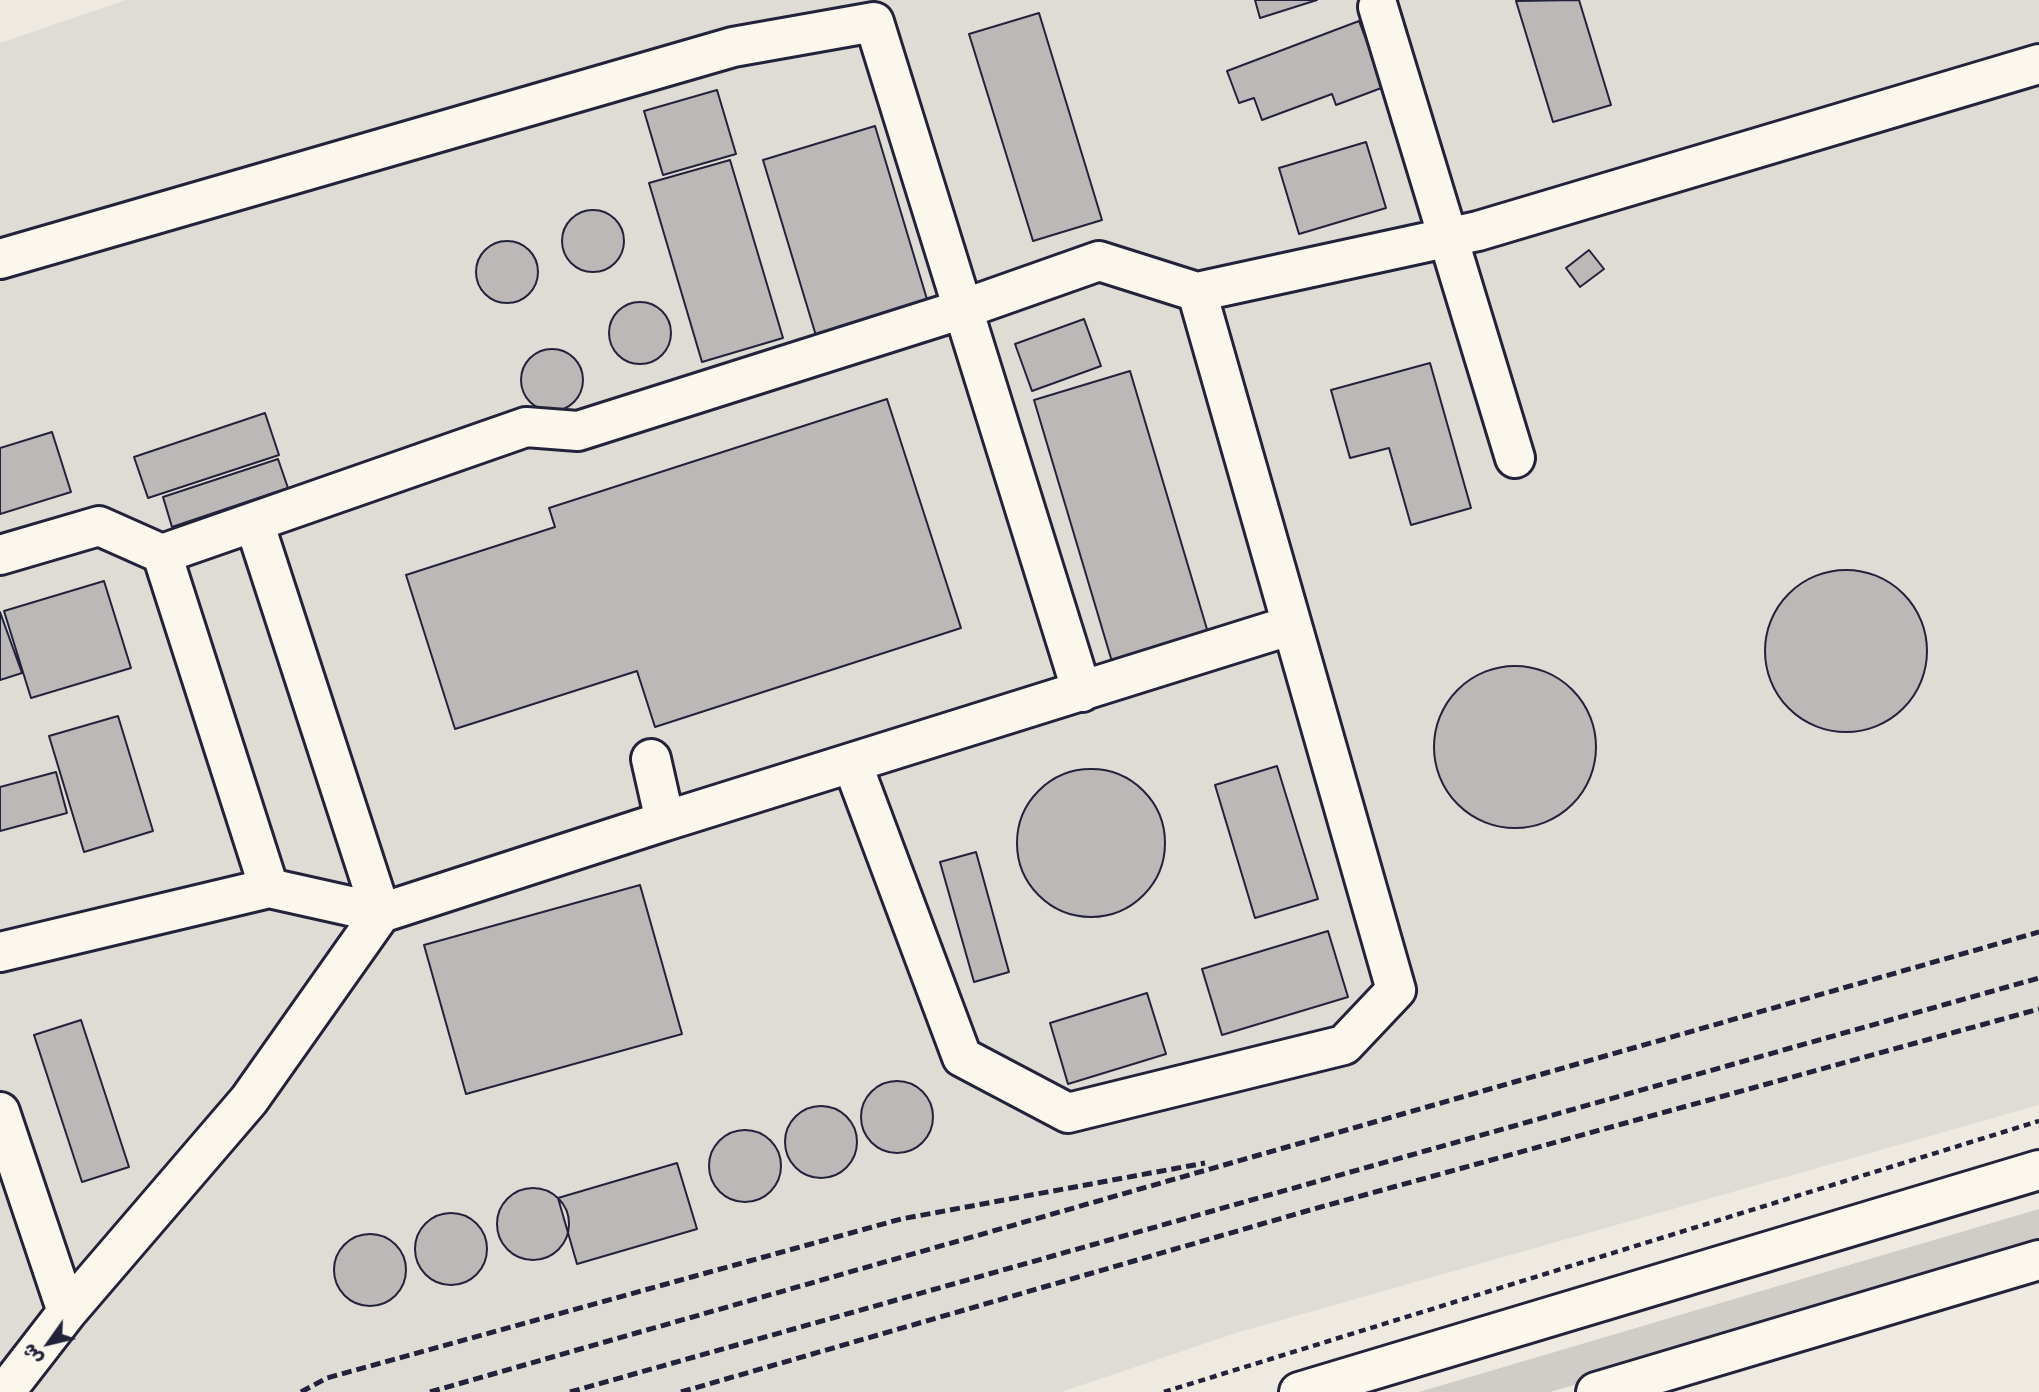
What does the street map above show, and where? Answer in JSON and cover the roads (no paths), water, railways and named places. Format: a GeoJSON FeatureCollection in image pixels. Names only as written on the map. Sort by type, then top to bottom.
{"type":"FeatureCollection","features":[{"type":"Feature","properties":{"kind":"street"},"geometry":{"type":"LineString","coordinates":[[1378,7],[1515,458]]}},
{"type":"Feature","properties":{"kind":"street"},"geometry":{"type":"LineString","coordinates":[[0,259],[733,47],[874,22],[1082,692]]}},
{"type":"Feature","properties":{"kind":"street"},"geometry":{"type":"LineString","coordinates":[[0,555],[99,526],[162,554],[526,428],[578,431],[963,309],[1099,261],[1197,292],[1478,231],[2039,64]]}},
{"type":"Feature","properties":{"kind":"street"},"geometry":{"type":"LineString","coordinates":[[852,763],[962,1056],[1068,1113],[1344,1045],[1396,990],[1197,292]]}},
{"type":"Feature","properties":{"kind":"street"},"geometry":{"type":"LineString","coordinates":[[254,523],[381,913]]}},
{"type":"Feature","properties":{"kind":"street"},"geometry":{"type":"LineString","coordinates":[[162,554],[269,888]]}},
{"type":"Feature","properties":{"kind":"street"},"geometry":{"type":"LineString","coordinates":[[0,952],[269,888],[381,913],[665,821],[1292,625]]}},
{"type":"Feature","properties":{"kind":"street"},"geometry":{"type":"LineString","coordinates":[[651,759],[665,821]]}},
{"type":"Feature","properties":{"kind":"street"},"geometry":{"type":"LineString","coordinates":[[5,1392],[67,1312],[249,1100],[381,913]]}},
{"type":"Feature","properties":{"kind":"street"},"geometry":{"type":"LineString","coordinates":[[0,1112],[67,1312]]}},
{"type":"Feature","properties":{"kind":"street"},"geometry":{"type":"LineString","coordinates":[[1299,1392],[2039,1170]]}},
{"type":"Feature","properties":{"kind":"street"},"geometry":{"type":"LineString","coordinates":[[1596,1392],[2039,1260]]}},
{"type":"Feature","properties":{"kind":"railway"},"geometry":{"type":"LineString","coordinates":[[430,1392],[2039,932]]}},
{"type":"Feature","properties":{"kind":"railway"},"geometry":{"type":"LineString","coordinates":[[570,1392],[2039,978]]}},
{"type":"Feature","properties":{"kind":"railway"},"geometry":{"type":"LineString","coordinates":[[681,1392],[1310,1210],[2039,1009]]}},
{"type":"Feature","properties":{"kind":"railway"},"geometry":{"type":"LineString","coordinates":[[301,1392],[327,1378],[901,1219],[1205,1163]]}}]}
